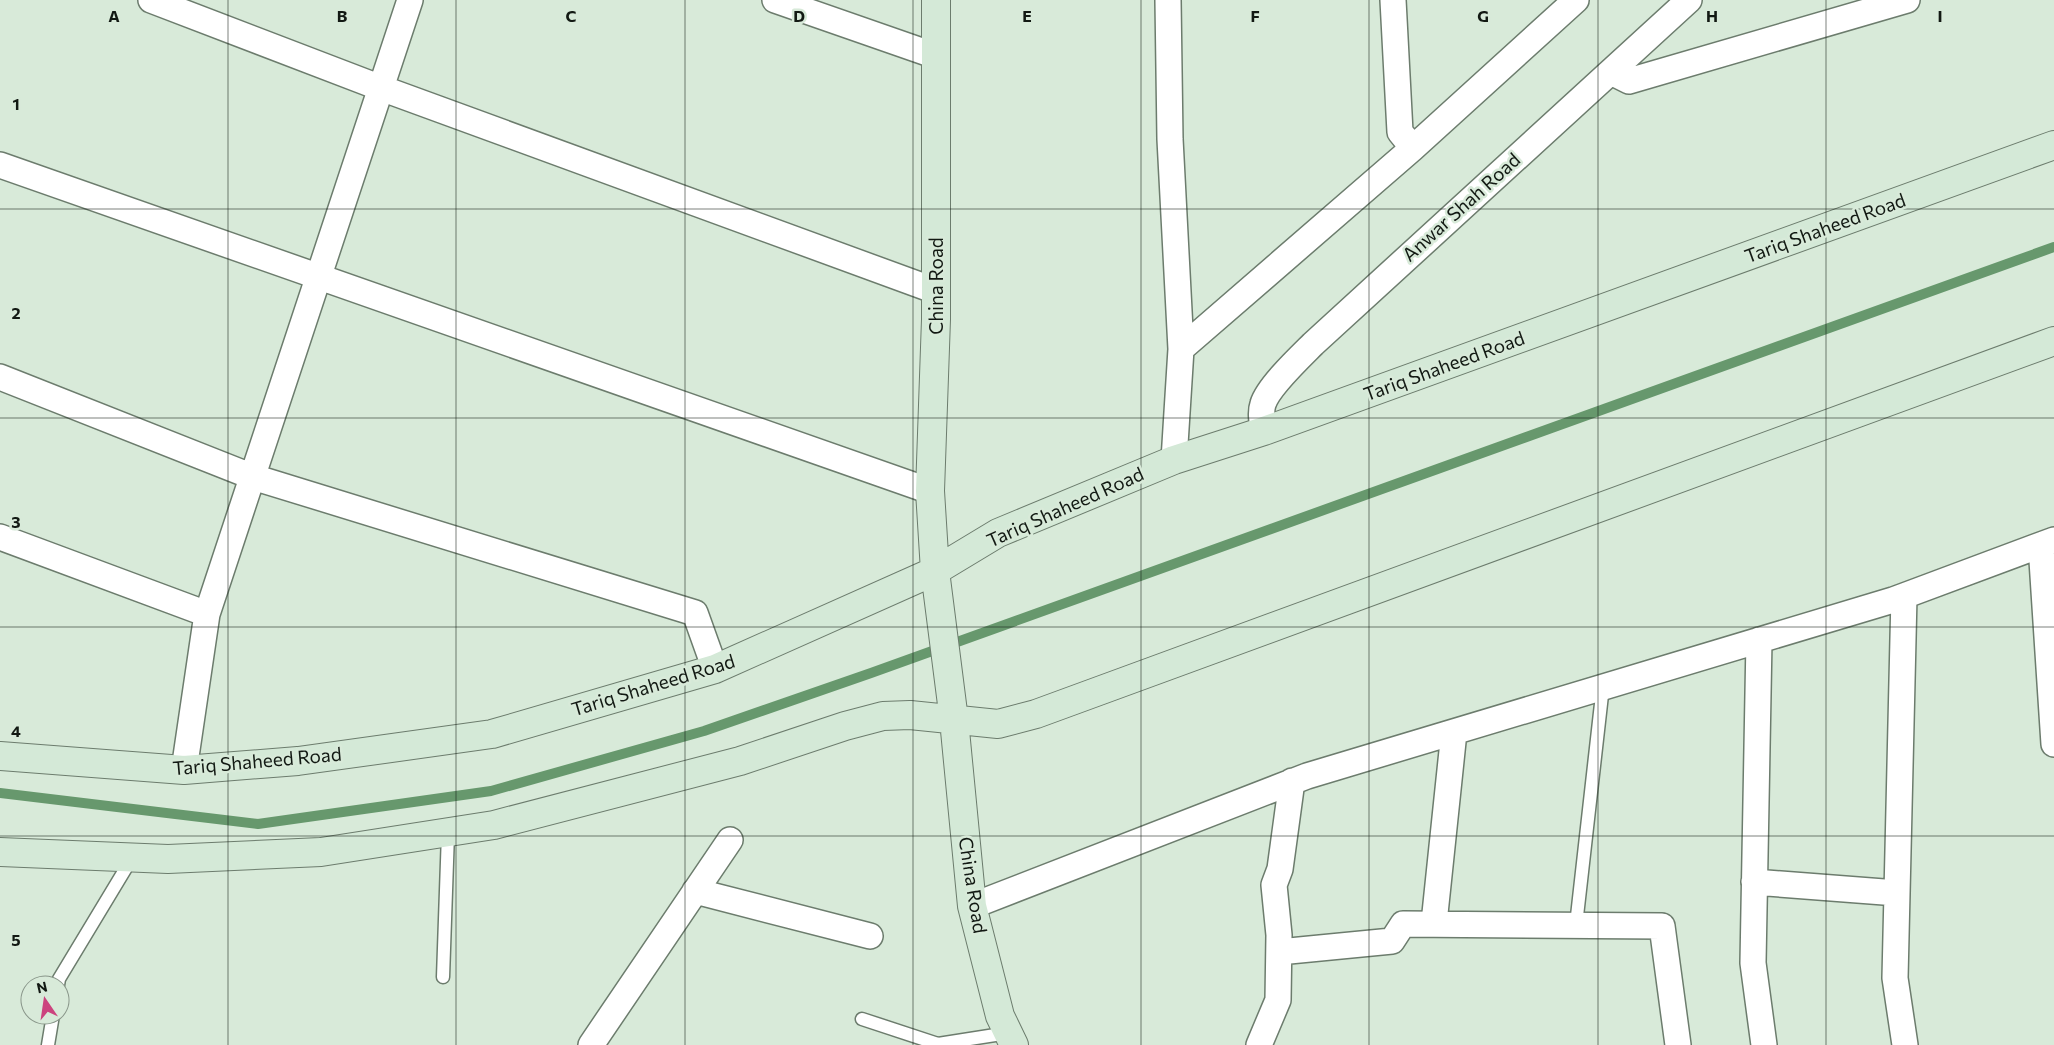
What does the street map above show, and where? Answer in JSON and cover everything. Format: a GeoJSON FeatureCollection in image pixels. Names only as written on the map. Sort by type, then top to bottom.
{"type":"FeatureCollection","features":[{"type":"Feature","properties":{"kind":"main road","name":"China Road"},"geometry":{"type":"LineString","coordinates":[[936,0],[936,291],[930,491],[936,571],[954,720],[972,906],[1000,1016],[1011,1039]]}},
{"type":"Feature","properties":{"kind":"main road","name":"Tariq Shaheed Road"},"geometry":{"type":"LineString","coordinates":[[0,756],[184,770],[298,761],[492,734],[715,669],[936,571],[998,534],[1174,460],[1264,431],[2054,145]]}},
{"type":"Feature","properties":{"kind":"main road"},"geometry":{"type":"LineString","coordinates":[[0,852],[168,859],[321,852],[494,825],[740,762],[845,726],[883,716],[910,715],[998,724],[1036,714],[2054,341]]}},
{"type":"Feature","properties":{"kind":"street"},"geometry":{"type":"LineString","coordinates":[[151,0],[381,88],[936,291]]}},
{"type":"Feature","properties":{"kind":"street"},"geometry":{"type":"LineString","coordinates":[[184,770],[207,614],[410,0]]}},
{"type":"Feature","properties":{"kind":"street"},"geometry":{"type":"LineString","coordinates":[[775,0],[936,56]]}},
{"type":"Feature","properties":{"kind":"street"},"geometry":{"type":"LineString","coordinates":[[1168,0],[1170,139],[1181,349],[1174,460]]}},
{"type":"Feature","properties":{"kind":"street"},"geometry":{"type":"LineString","coordinates":[[1393,0],[1400,132],[1412,148]]}},
{"type":"Feature","properties":{"kind":"street"},"geometry":{"type":"LineString","coordinates":[[1181,349],[1412,148],[1576,0]]}},
{"type":"Feature","properties":{"kind":"street","name":"Anwar Shah Road"},"geometry":{"type":"LineString","coordinates":[[1264,431],[1261,417],[1263,403],[1282,376],[1312,344],[1689,0]]}},
{"type":"Feature","properties":{"kind":"street"},"geometry":{"type":"LineString","coordinates":[[1611,72],[1629,81],[1907,0]]}},
{"type":"Feature","properties":{"kind":"street"},"geometry":{"type":"LineString","coordinates":[[0,165],[930,491]]}},
{"type":"Feature","properties":{"kind":"street"},"geometry":{"type":"LineString","coordinates":[[0,377],[253,477],[695,613],[715,669]]}},
{"type":"Feature","properties":{"kind":"street"},"geometry":{"type":"LineString","coordinates":[[0,537],[207,614]]}},
{"type":"Feature","properties":{"kind":"street"},"geometry":{"type":"LineString","coordinates":[[972,906],[1292,781],[1904,596],[2047,543],[2054,744]]}},
{"type":"Feature","properties":{"kind":"street"},"geometry":{"type":"LineString","coordinates":[[1904,596],[1895,978],[1905,1045]]}},
{"type":"Feature","properties":{"kind":"street"},"geometry":{"type":"LineString","coordinates":[[1759,640],[1753,963],[1764,1045]]}},
{"type":"Feature","properties":{"kind":"street"},"geometry":{"type":"LineString","coordinates":[[1434,924],[1454,732]]}},
{"type":"Feature","properties":{"kind":"street"},"geometry":{"type":"LineString","coordinates":[[1259,1045],[1278,1000],[1279,935],[1274,885],[1280,869],[1292,781]]}},
{"type":"Feature","properties":{"kind":"street"},"geometry":{"type":"LineString","coordinates":[[591,1045],[730,840]]}},
{"type":"Feature","properties":{"kind":"street"},"geometry":{"type":"LineString","coordinates":[[1754,882],[1897,893]]}},
{"type":"Feature","properties":{"kind":"street"},"geometry":{"type":"LineString","coordinates":[[696,891],[870,936]]}},
{"type":"Feature","properties":{"kind":"street"},"geometry":{"type":"LineString","coordinates":[[1279,952],[1392,941],[1403,924],[1662,926],[1678,1045]]}},
{"type":"Feature","properties":{"kind":"lane"},"geometry":{"type":"LineString","coordinates":[[1576,925],[1603,686]]}},
{"type":"Feature","properties":{"kind":"lane"},"geometry":{"type":"LineString","coordinates":[[443,977],[448,833]]}},
{"type":"Feature","properties":{"kind":"lane"},"geometry":{"type":"LineString","coordinates":[[61,975],[132,858]]}},
{"type":"Feature","properties":{"kind":"lane"},"geometry":{"type":"LineString","coordinates":[[862,1019],[938,1044],[1011,1039]]}},
{"type":"Feature","properties":{"kind":"lane"},"geometry":{"type":"LineString","coordinates":[[48,1045],[51,1025]]}},
{"type":"Feature","properties":{"kind":"waterway"},"geometry":{"type":"LineString","coordinates":[[0,793],[258,824],[491,791],[704,731],[871,673],[2054,247]]}}]}
